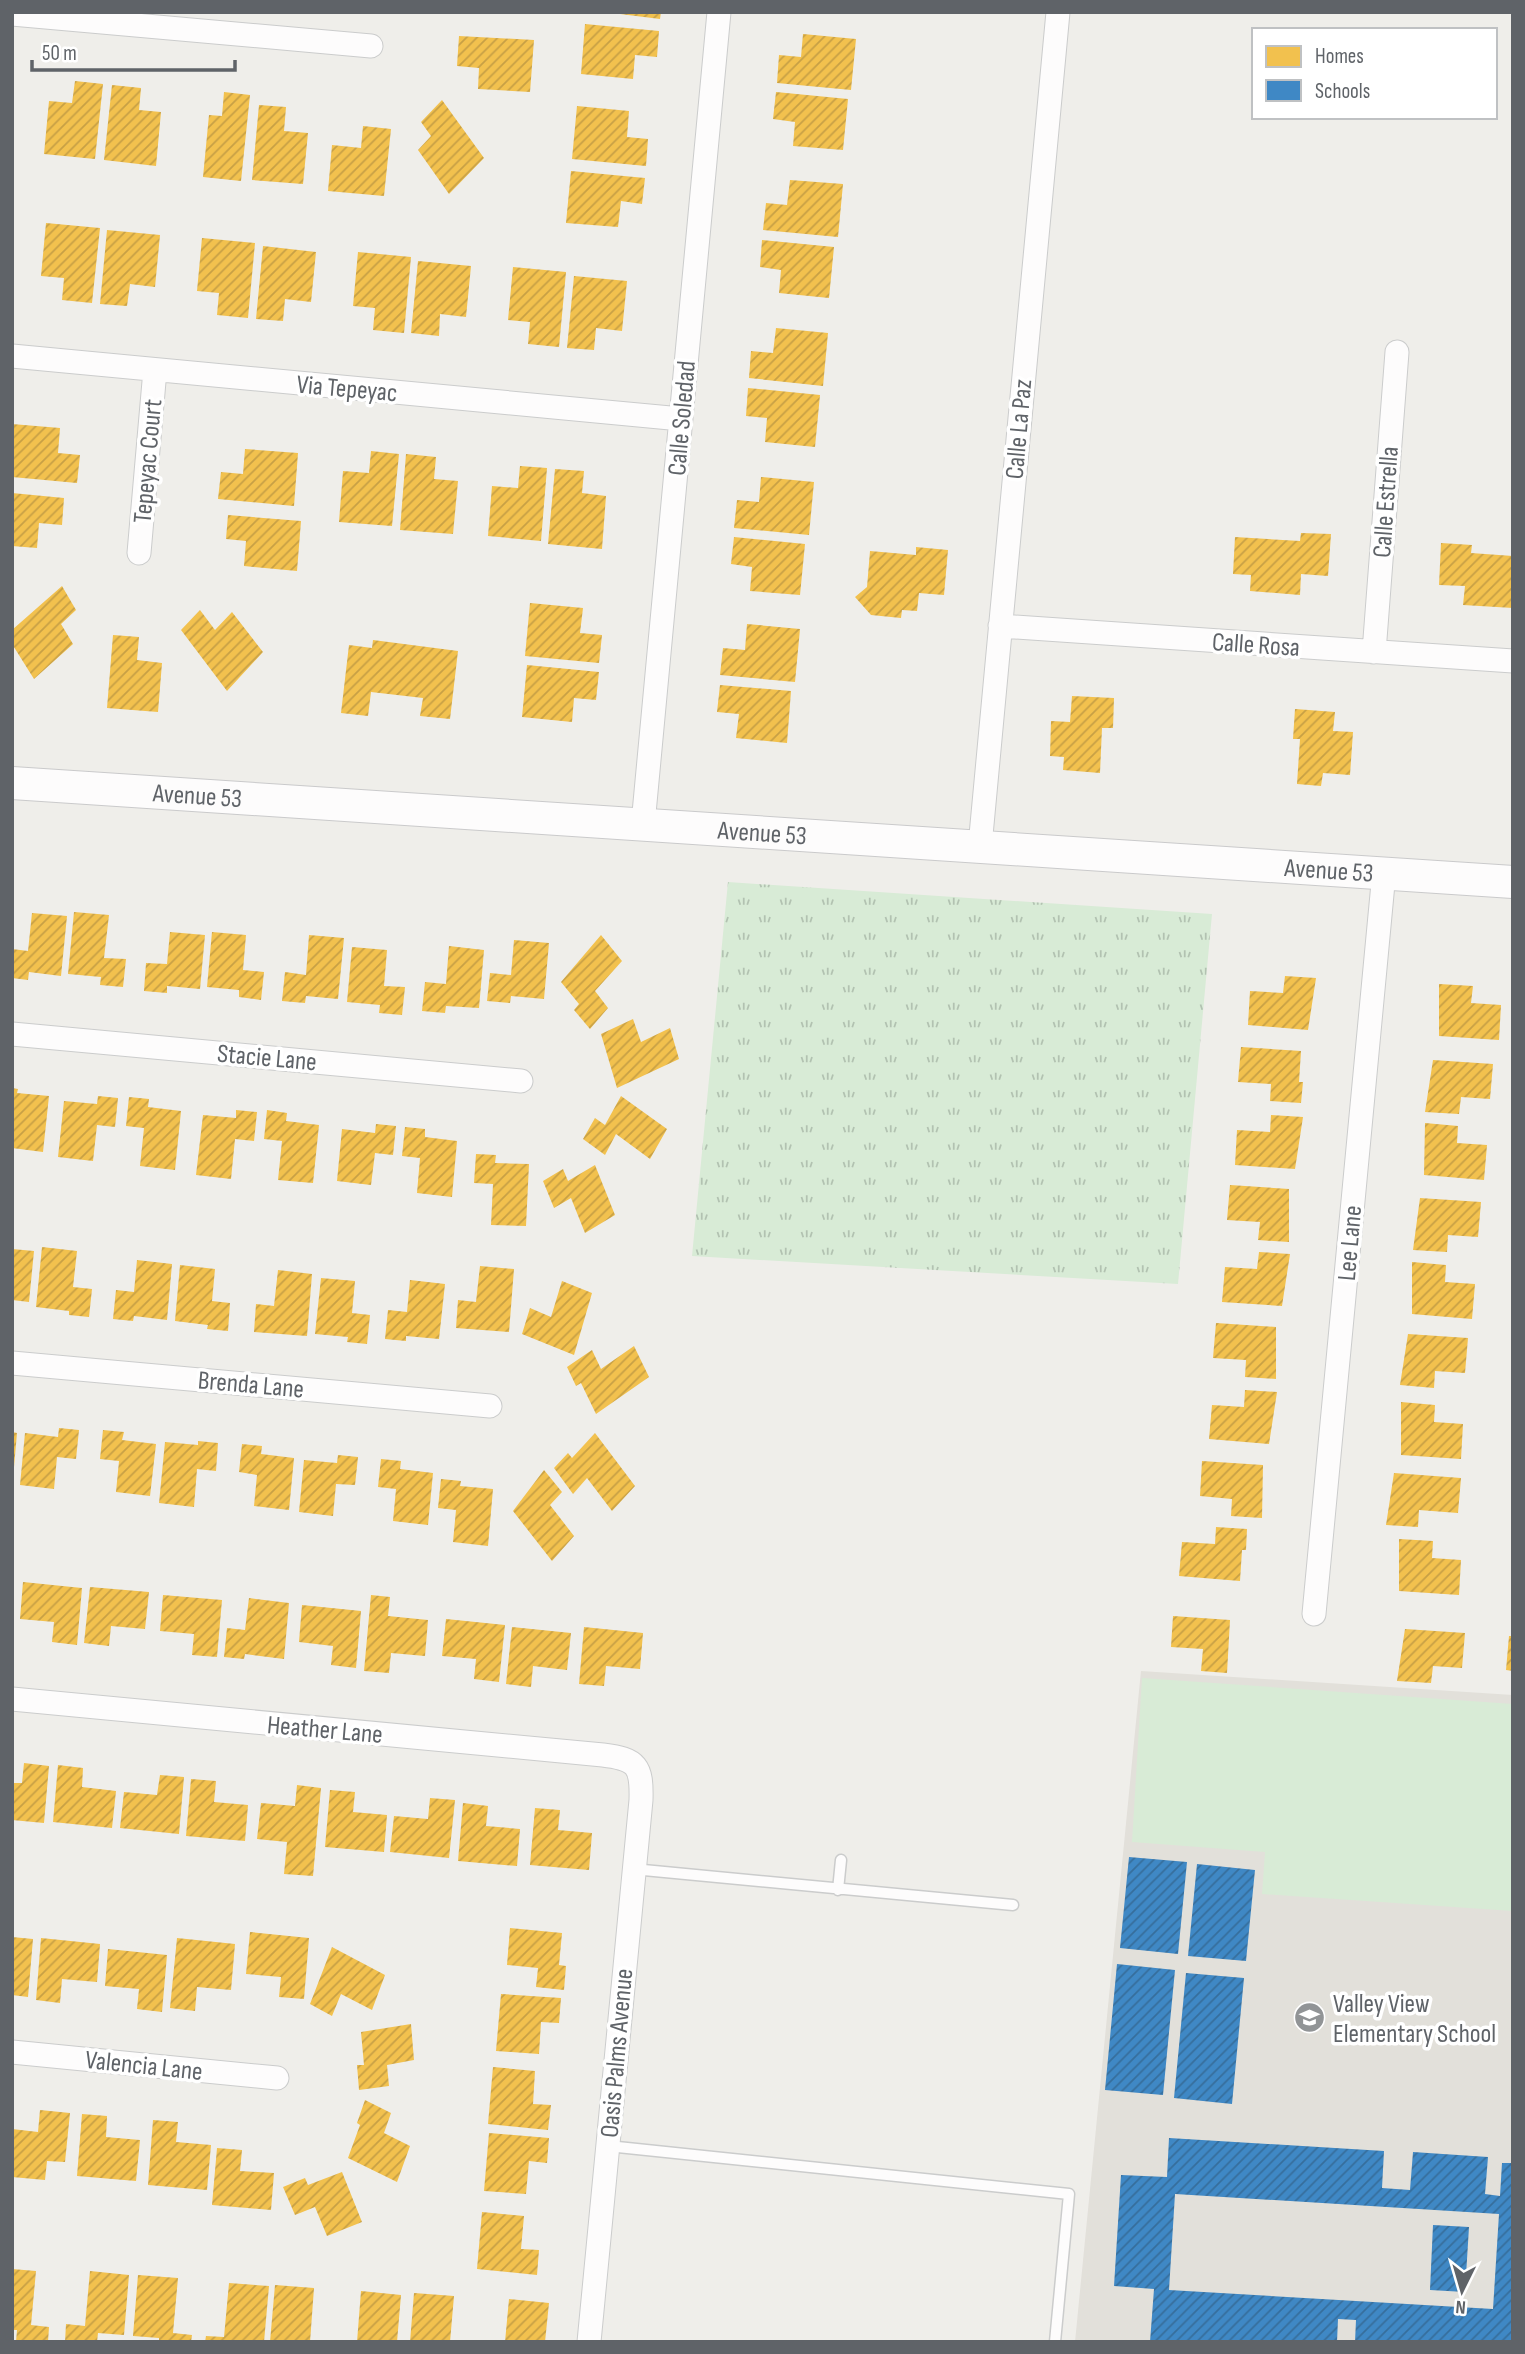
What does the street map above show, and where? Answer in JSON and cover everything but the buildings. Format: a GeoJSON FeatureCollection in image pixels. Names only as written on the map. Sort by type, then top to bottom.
{"type":"FeatureCollection","features":[{"type":"Feature","properties":{"kind":"street","name":"Calle Soledad"},"geometry":{"type":"LineString","coordinates":[[643,824],[719,12]]}},
{"type":"Feature","properties":{"kind":"street","name":"Calle La Paz"},"geometry":{"type":"LineString","coordinates":[[980,846],[1058,12]]}},
{"type":"Feature","properties":{"kind":"street"},"geometry":{"type":"LineString","coordinates":[[12,15],[371,46]]}},
{"type":"Feature","properties":{"kind":"street","name":"Calle Estrella"},"geometry":{"type":"LineString","coordinates":[[1374,652],[1396,352]]}},
{"type":"Feature","properties":{"kind":"street","name":"Via Tepeyac"},"geometry":{"type":"LineString","coordinates":[[12,356],[681,419]]}},
{"type":"Feature","properties":{"kind":"street","name":"Tepeyac Court"},"geometry":{"type":"LineString","coordinates":[[139,553],[155,370]]}},
{"type":"Feature","properties":{"kind":"street","name":"Calle Rosa"},"geometry":{"type":"LineString","coordinates":[[1000,626],[1513,661]]}},
{"type":"Feature","properties":{"kind":"street","name":"Avenue 53"},"geometry":{"type":"LineString","coordinates":[[12,783],[1513,882]]}},
{"type":"Feature","properties":{"kind":"street","name":"Lee Lane"},"geometry":{"type":"LineString","coordinates":[[1314,1614],[1384,873]]}},
{"type":"Feature","properties":{"kind":"street","name":"Stacie Lane"},"geometry":{"type":"LineString","coordinates":[[12,1034],[521,1081]]}},
{"type":"Feature","properties":{"kind":"street","name":"Brenda Lane"},"geometry":{"type":"LineString","coordinates":[[12,1363],[490,1406]]}},
{"type":"Feature","properties":{"kind":"street","name":"Heather Lane"},"geometry":{"type":"LineString","coordinates":[[12,1699],[613,1756],[623,1758],[636,1766]]}},
{"type":"Feature","properties":{"kind":"street","name":"Oasis Palms Avenue"},"geometry":{"type":"LineString","coordinates":[[589,2342],[634,1869],[641,1779],[636,1766]]}},
{"type":"Feature","properties":{"kind":"street","name":"Valencia Lane"},"geometry":{"type":"LineString","coordinates":[[12,2052],[277,2078]]}},
{"type":"Feature","properties":{"kind":"lane"},"geometry":{"type":"LineString","coordinates":[[838,1890],[841,1860]]}},
{"type":"Feature","properties":{"kind":"lane"},"geometry":{"type":"LineString","coordinates":[[634,1869],[1013,1905]]}},
{"type":"Feature","properties":{"kind":"lane"},"geometry":{"type":"LineString","coordinates":[[608,2146],[1069,2194],[1055,2342]]}},
{"type":"Feature","properties":{"kind":"shaded area","name":"Valley View Elementary School"},"geometry":{"type":"Polygon","coordinates":[[[1141,1671],[1513,1695],[1513,2342],[1075,2342],[1141,1671]]]}},
{"type":"Feature","properties":{"kind":"green space"},"geometry":{"type":"Polygon","coordinates":[[[728,882],[1212,914],[1178,1284],[692,1256],[728,882]]]}},
{"type":"Feature","properties":{"kind":"green space"},"geometry":{"type":"Polygon","coordinates":[[[1142,1678],[1513,1704],[1513,1911],[1262,1894],[1265,1852],[1132,1842],[1142,1678]]]}},
{"type":"Feature","properties":{"kind":"place","name":"Valley View Elementary School"},"geometry":{"type":"Point","coordinates":[1310,2018]}}]}
